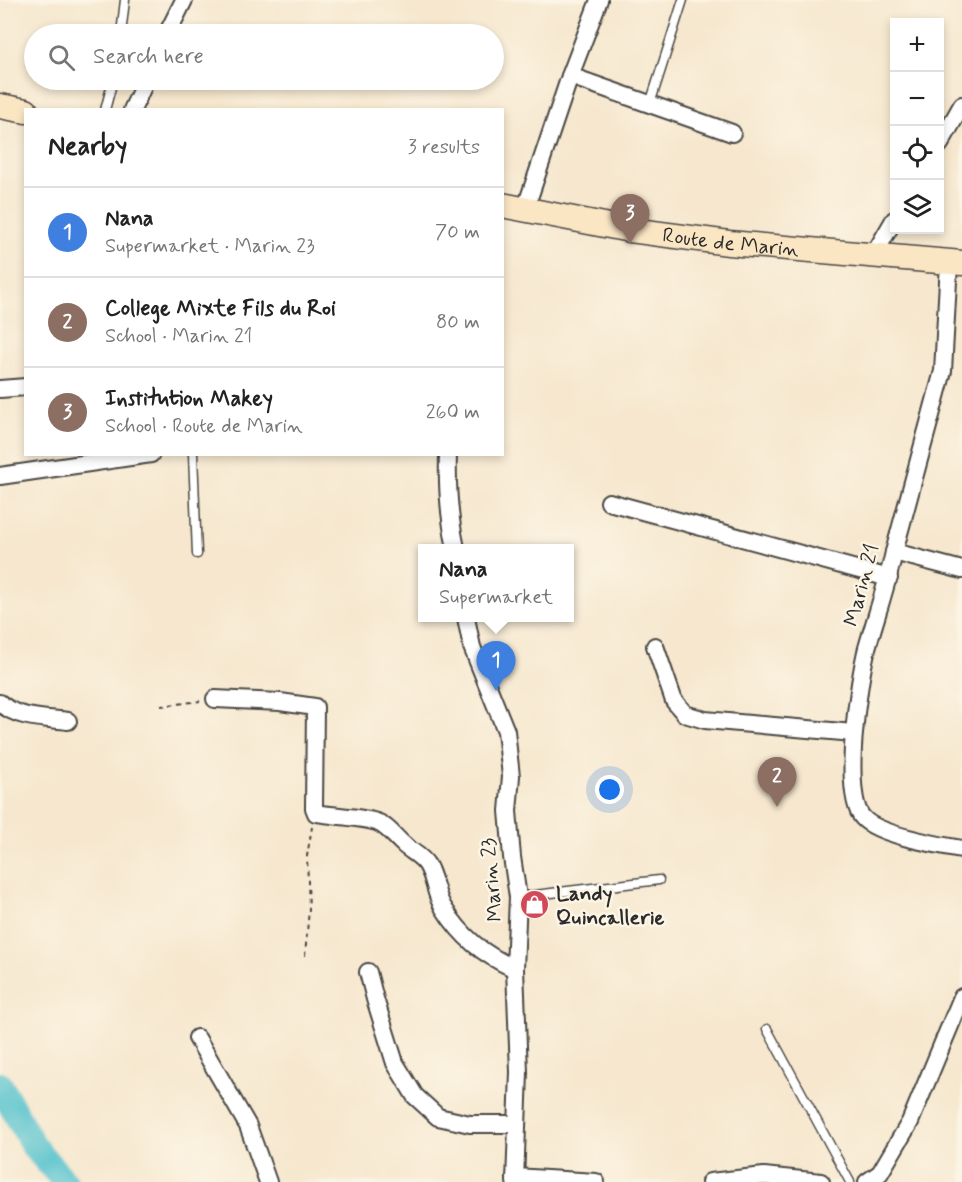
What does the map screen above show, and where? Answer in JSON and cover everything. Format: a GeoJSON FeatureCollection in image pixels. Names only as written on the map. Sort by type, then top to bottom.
{"type":"FeatureCollection","features":[{"type":"Feature","properties":{"kind":"main road"},"geometry":{"type":"LineString","coordinates":[[0,106],[24,111]]}},
{"type":"Feature","properties":{"kind":"main road","name":"Route de Marin"},"geometry":{"type":"LineString","coordinates":[[514,208],[630,230],[729,243],[955,263]]}},
{"type":"Feature","properties":{"kind":"street"},"geometry":{"type":"LineString","coordinates":[[172,24],[184,0]]}},
{"type":"Feature","properties":{"kind":"street"},"geometry":{"type":"LineString","coordinates":[[514,208],[570,76],[599,0]]}},
{"type":"Feature","properties":{"kind":"street"},"geometry":{"type":"LineString","coordinates":[[570,76],[732,133]]}},
{"type":"Feature","properties":{"kind":"street"},"geometry":{"type":"LineString","coordinates":[[133,108],[141,90]]}},
{"type":"Feature","properties":{"kind":"street"},"geometry":{"type":"LineString","coordinates":[[944,136],[962,105]]}},
{"type":"Feature","properties":{"kind":"street"},"geometry":{"type":"LineString","coordinates":[[873,256],[890,227]]}},
{"type":"Feature","properties":{"kind":"street","name":"Marin 21"},"geometry":{"type":"LineString","coordinates":[[955,263],[943,371],[889,578],[867,650],[852,748],[854,799],[863,818],[884,830],[917,840],[962,849]]}},
{"type":"Feature","properties":{"kind":"street"},"geometry":{"type":"LineString","coordinates":[[0,389],[24,387]]}},
{"type":"Feature","properties":{"kind":"street"},"geometry":{"type":"LineString","coordinates":[[0,476],[137,456]]}},
{"type":"Feature","properties":{"kind":"street"},"geometry":{"type":"LineString","coordinates":[[448,456],[448,497],[455,544]]}},
{"type":"Feature","properties":{"kind":"street"},"geometry":{"type":"LineString","coordinates":[[609,502],[889,578]]}},
{"type":"Feature","properties":{"kind":"street"},"geometry":{"type":"LineString","coordinates":[[894,552],[962,570]]}},
{"type":"Feature","properties":{"kind":"street","name":"Marin 23"},"geometry":{"type":"LineString","coordinates":[[467,622],[472,648],[506,731],[511,776],[508,810],[518,897],[515,969],[519,1072],[515,1180]]}},
{"type":"Feature","properties":{"kind":"street"},"geometry":{"type":"LineString","coordinates":[[655,646],[674,701],[685,714],[705,720],[854,733]]}},
{"type":"Feature","properties":{"kind":"street"},"geometry":{"type":"LineString","coordinates":[[215,699],[280,702],[315,707],[314,808],[316,813],[377,822],[392,831],[426,864],[432,876],[436,894],[444,909],[465,936],[491,958],[515,969]]}},
{"type":"Feature","properties":{"kind":"street"},"geometry":{"type":"LineString","coordinates":[[0,703],[5,708],[26,716],[68,721]]}},
{"type":"Feature","properties":{"kind":"street"},"geometry":{"type":"LineString","coordinates":[[368,972],[395,1064],[415,1096],[438,1117],[470,1124],[517,1124]]}},
{"type":"Feature","properties":{"kind":"street"},"geometry":{"type":"LineString","coordinates":[[867,1182],[880,1173],[910,1122],[962,997]]}},
{"type":"Feature","properties":{"kind":"street"},"geometry":{"type":"LineString","coordinates":[[197,1038],[248,1126],[268,1182]]}},
{"type":"Feature","properties":{"kind":"street"},"geometry":{"type":"LineString","coordinates":[[710,1182],[764,1179],[821,1182]]}},
{"type":"Feature","properties":{"kind":"street"},"geometry":{"type":"LineString","coordinates":[[515,1180],[596,1182]]}},
{"type":"Feature","properties":{"kind":"lane"},"geometry":{"type":"LineString","coordinates":[[122,24],[125,0]]}},
{"type":"Feature","properties":{"kind":"lane"},"geometry":{"type":"LineString","coordinates":[[650,105],[683,0]]}},
{"type":"Feature","properties":{"kind":"lane"},"geometry":{"type":"LineString","coordinates":[[106,108],[110,90]]}},
{"type":"Feature","properties":{"kind":"lane"},"geometry":{"type":"LineString","coordinates":[[193,456],[197,554]]}},
{"type":"Feature","properties":{"kind":"lane"},"geometry":{"type":"LineString","coordinates":[[518,897],[659,880]]}},
{"type":"Feature","properties":{"kind":"lane"},"geometry":{"type":"LineString","coordinates":[[767,1029],[850,1182]]}},
{"type":"Feature","properties":{"kind":"path"},"geometry":{"type":"LineString","coordinates":[[161,706],[215,699]]}},
{"type":"Feature","properties":{"kind":"path"},"geometry":{"type":"LineString","coordinates":[[305,956],[309,909],[307,856],[316,813]]}},
{"type":"Feature","properties":{"kind":"waterway"},"geometry":{"type":"LineString","coordinates":[[0,1085],[34,1147],[65,1182]]}},
{"type":"Feature","properties":{"kind":"place","name":"Institution Makey"},"geometry":{"type":"Point","coordinates":[630,244]}},
{"type":"Feature","properties":{"kind":"place","name":"Nana"},"geometry":{"type":"Point","coordinates":[496,691]}},
{"type":"Feature","properties":{"kind":"place","name":"College Mixte Fils du Roi"},"geometry":{"type":"Point","coordinates":[777,807]}},
{"type":"Feature","properties":{"kind":"place","name":"Landy Quincallerie"},"geometry":{"type":"Point","coordinates":[535,905]}}]}
